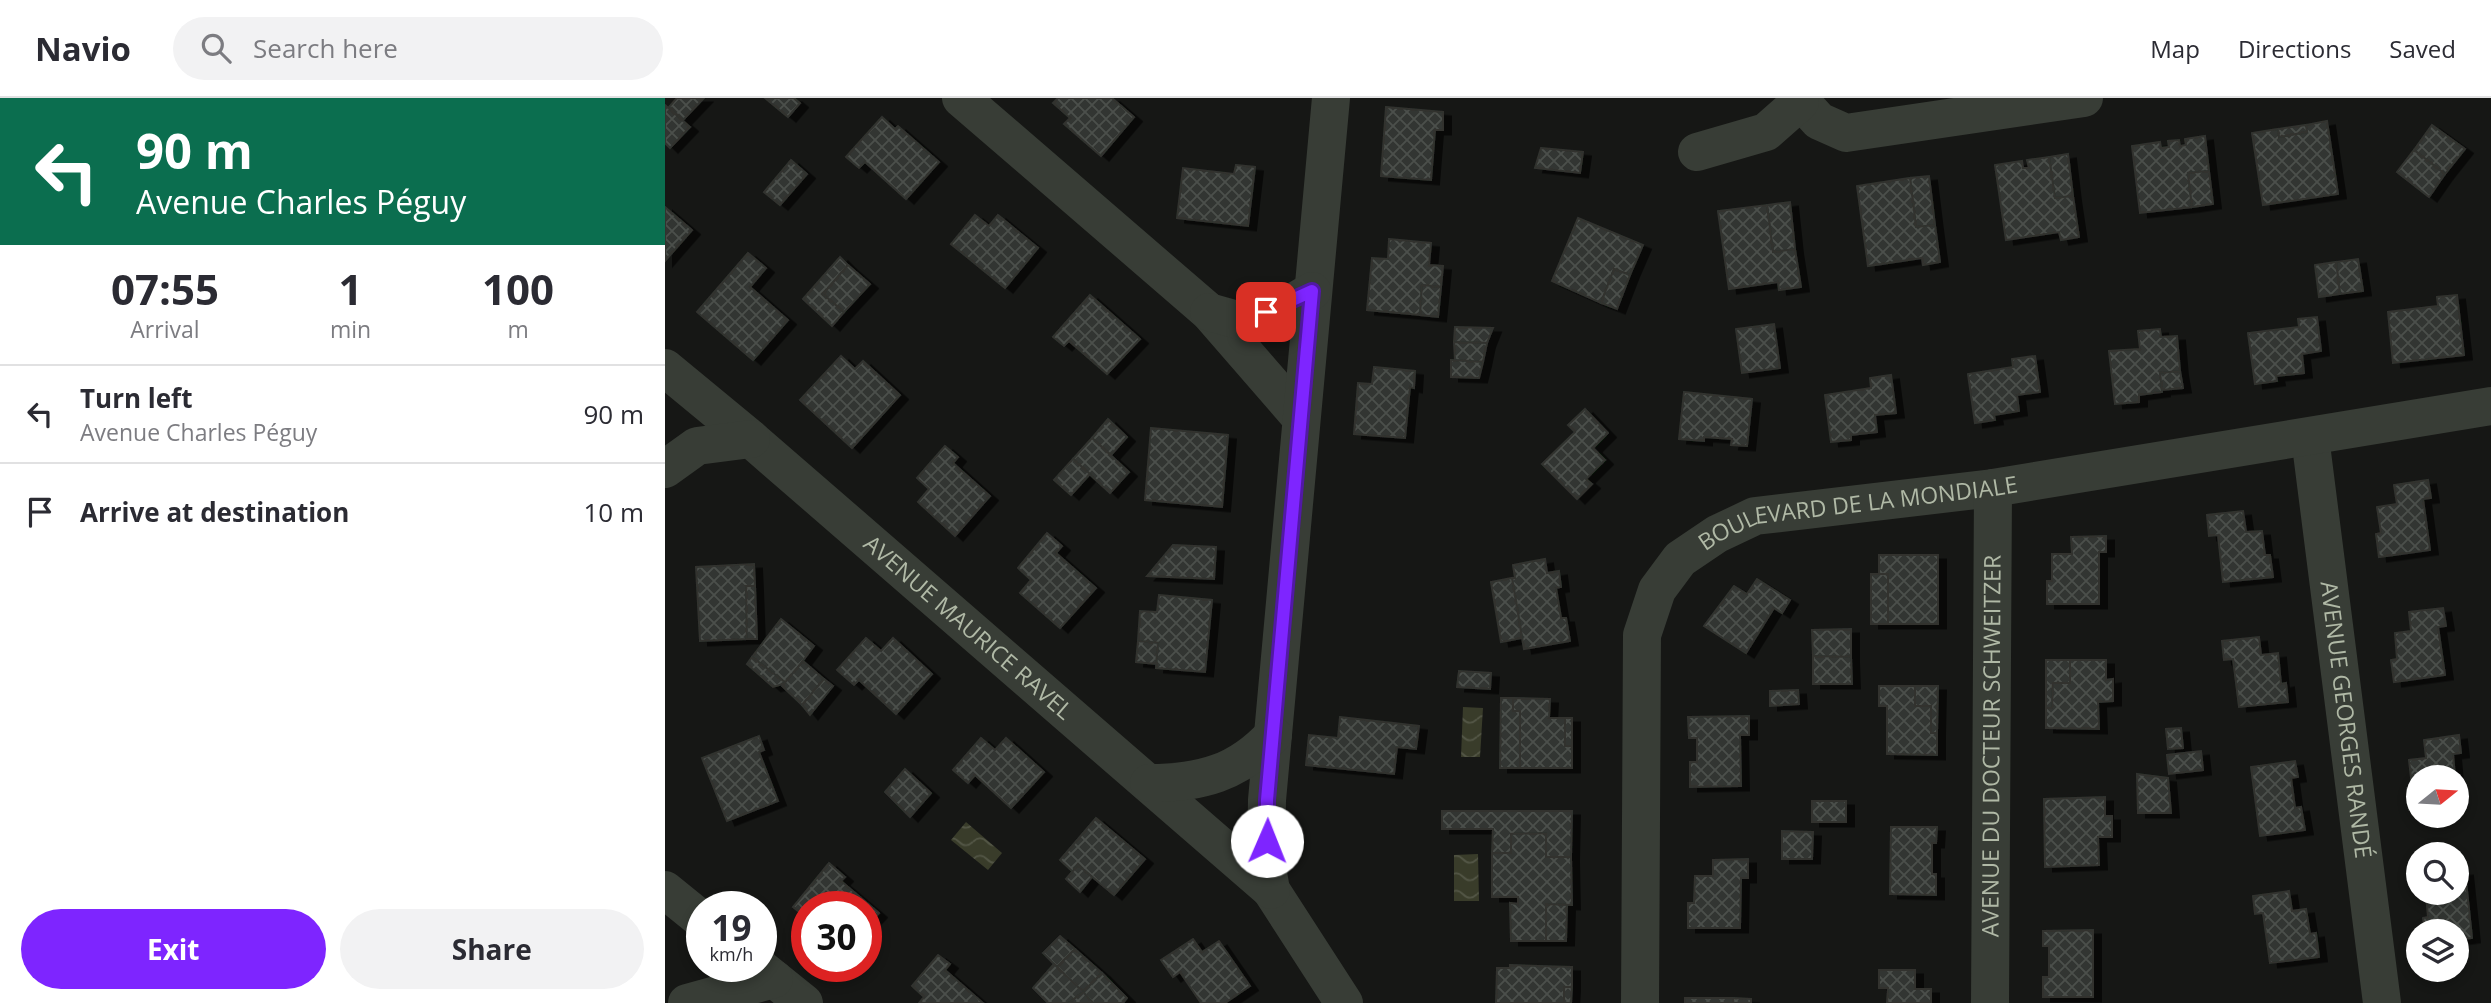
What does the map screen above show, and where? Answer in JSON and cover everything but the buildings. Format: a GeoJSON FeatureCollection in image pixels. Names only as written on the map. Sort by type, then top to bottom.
{"type":"FeatureCollection","features":[{"type":"Feature","properties":{"kind":"street"},"geometry":{"type":"LineString","coordinates":[[961,98],[1209,312],[1301,418]]}},
{"type":"Feature","properties":{"kind":"street"},"geometry":{"type":"LineString","coordinates":[[1331,98],[1273,734],[1266,862],[1271,890],[1344,1003]]}},
{"type":"Feature","properties":{"kind":"street"},"geometry":{"type":"LineString","coordinates":[[1697,152],[1766,132],[1799,100],[1818,121],[1846,133],[2084,98]]}},
{"type":"Feature","properties":{"kind":"street"},"geometry":{"type":"LineString","coordinates":[[1209,312],[1241,321],[1292,303],[1312,291]]}},
{"type":"Feature","properties":{"kind":"street","name":"AVENUE MAURICE RAVEL"},"geometry":{"type":"LineString","coordinates":[[665,368],[751,439],[1271,890]]}},
{"type":"Feature","properties":{"kind":"street","name":"BOULEVARD DE LA MONDIALE"},"geometry":{"type":"LineString","coordinates":[[1640,1003],[1641,635],[1657,590],[1680,559],[1717,534],[1755,516],[1993,488],[2491,406]]}},
{"type":"Feature","properties":{"kind":"street","name":"AVENUE GEORGES RANDÉ"},"geometry":{"type":"LineString","coordinates":[[2310,437],[2382,1003]]}},
{"type":"Feature","properties":{"kind":"street"},"geometry":{"type":"LineString","coordinates":[[665,469],[697,446],[751,439]]}},
{"type":"Feature","properties":{"kind":"street","name":"AVENUE DU DOCTEUR SCHWEITZER"},"geometry":{"type":"LineString","coordinates":[[1990,1003],[1993,488]]}},
{"type":"Feature","properties":{"kind":"street"},"geometry":{"type":"LineString","coordinates":[[1149,783],[1179,783],[1215,775],[1252,758],[1273,734]]}},
{"type":"Feature","properties":{"kind":"street"},"geometry":{"type":"LineString","coordinates":[[665,890],[686,907]]}},
{"type":"Feature","properties":{"kind":"street"},"geometry":{"type":"LineString","coordinates":[[777,981],[804,1003]]}},
{"type":"Feature","properties":{"kind":"street"},"geometry":{"type":"LineString","coordinates":[[687,1003],[741,982]]}},
{"type":"Feature","properties":{"kind":"water"},"geometry":{"type":"Polygon","coordinates":[[[1463,707],[1483,708],[1480,757],[1461,757],[1463,707]]]}},
{"type":"Feature","properties":{"kind":"water"},"geometry":{"type":"Polygon","coordinates":[[[966,822],[1002,853],[988,870],[951,840],[966,822]]]}},
{"type":"Feature","properties":{"kind":"water"},"geometry":{"type":"Polygon","coordinates":[[[1478,854],[1479,901],[1454,901],[1454,855],[1478,854]]]}},
{"type":"Feature","properties":{"kind":"route"},"geometry":{"type":"LineString","coordinates":[[1266,312],[1292,303],[1312,291],[1267,800],[1267,841]]}}]}
